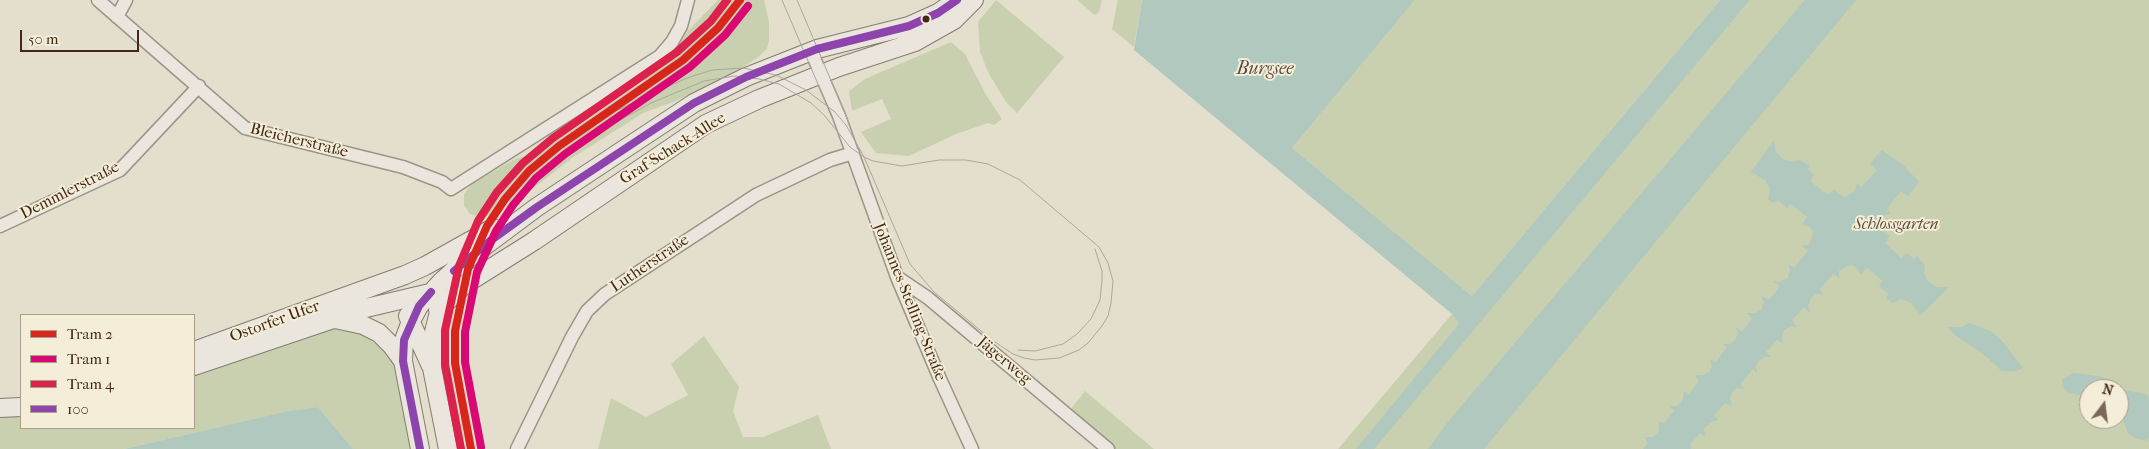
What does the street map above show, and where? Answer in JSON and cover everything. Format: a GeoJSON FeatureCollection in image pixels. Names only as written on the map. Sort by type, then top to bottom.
{"type":"FeatureCollection","features":[{"type":"Feature","properties":{"kind":"street","name":"Bleicherstraße"},"geometry":{"type":"LineString","coordinates":[[98,0],[199,86],[244,128],[403,167],[442,182],[451,190],[660,56],[672,42],[681,26],[688,0]]}},
{"type":"Feature","properties":{"kind":"street"},"geometry":{"type":"LineString","coordinates":[[118,17],[126,0]]}},
{"type":"Feature","properties":{"kind":"street","name":"Graf-Schack-Allee"},"geometry":{"type":"LineString","coordinates":[[459,278],[490,241],[537,207],[694,103],[746,77],[811,51],[831,44],[910,26],[938,13],[957,0]]}},
{"type":"Feature","properties":{"kind":"street","name":"Graf-Schack-Allee"},"geometry":{"type":"LineString","coordinates":[[459,278],[534,241],[706,124],[759,99],[821,74],[915,42],[954,20],[974,0]]}},
{"type":"Feature","properties":{"kind":"street","name":"Johannes-Stelling-Straße"},"geometry":{"type":"LineString","coordinates":[[811,51],[853,153],[878,228],[897,276],[940,379],[972,449]]}},
{"type":"Feature","properties":{"kind":"street","name":"Demmlerstraße"},"geometry":{"type":"LineString","coordinates":[[0,226],[120,170],[199,86]]}},
{"type":"Feature","properties":{"kind":"street","name":"Lutherstraße"},"geometry":{"type":"LineString","coordinates":[[517,449],[572,337],[587,312],[605,294],[756,195],[830,160],[853,153]]}},
{"type":"Feature","properties":{"kind":"street","name":"Graf-Schack-Allee"},"geometry":{"type":"LineString","coordinates":[[425,266],[499,224],[537,207]]}},
{"type":"Feature","properties":{"kind":"street"},"geometry":{"type":"LineString","coordinates":[[438,310],[459,278],[468,242]]}},
{"type":"Feature","properties":{"kind":"street","name":"Graf-Schack-Allee"},"geometry":{"type":"LineString","coordinates":[[397,301],[468,242]]}},
{"type":"Feature","properties":{"kind":"street","name":"Ostorfer Ufer"},"geometry":{"type":"LineString","coordinates":[[195,352],[357,293],[425,266]]}},
{"type":"Feature","properties":{"kind":"street","name":"Jägerweg"},"geometry":{"type":"LineString","coordinates":[[897,276],[928,298],[1108,449]]}},
{"type":"Feature","properties":{"kind":"street","name":"Ostorfer Ufer"},"geometry":{"type":"LineString","coordinates":[[195,366],[332,319],[438,291],[459,278]]}},
{"type":"Feature","properties":{"kind":"street"},"geometry":{"type":"LineString","coordinates":[[432,368],[438,291]]}},
{"type":"Feature","properties":{"kind":"street"},"geometry":{"type":"LineString","coordinates":[[420,449],[402,361],[404,340],[419,306],[438,291]]}},
{"type":"Feature","properties":{"kind":"street","name":"Ostorfer Ufer"},"geometry":{"type":"LineString","coordinates":[[357,293],[383,295],[397,301]]}},
{"type":"Feature","properties":{"kind":"street"},"geometry":{"type":"LineString","coordinates":[[397,301],[411,321],[432,368],[448,449]]}},
{"type":"Feature","properties":{"kind":"street","name":"Ostorfer Ufer"},"geometry":{"type":"LineString","coordinates":[[332,319],[363,325],[378,334],[392,346],[402,361]]}},
{"type":"Feature","properties":{"kind":"street"},"geometry":{"type":"LineString","coordinates":[[0,408],[20,406]]}},
{"type":"Feature","properties":{"kind":"green space"},"geometry":{"type":"Polygon","coordinates":[[[718,0],[764,0],[769,22],[769,40],[767,49],[757,58],[727,77],[678,100],[643,113],[572,158],[531,190],[522,187],[510,202],[501,197],[490,215],[482,217],[470,214],[464,205],[464,194],[472,184],[515,159],[540,152],[644,81],[652,70],[674,53],[686,33],[718,0]]]}},
{"type":"Feature","properties":{"kind":"green space"},"geometry":{"type":"Polygon","coordinates":[[[996,0],[1064,57],[1017,113],[1006,102],[988,72],[980,52],[978,22],[996,0]]]}},
{"type":"Feature","properties":{"kind":"green space"},"geometry":{"type":"Polygon","coordinates":[[[1077,0],[1102,0],[1099,12],[1095,15],[1077,0]]]}},
{"type":"Feature","properties":{"kind":"green space"},"geometry":{"type":"Polygon","coordinates":[[[1118,0],[1142,0],[1134,47],[1112,29],[1118,0]]]}},
{"type":"Feature","properties":{"kind":"green space"},"geometry":{"type":"Polygon","coordinates":[[[1415,0],[1720,0],[1472,296],[1292,148],[1415,0]]]}},
{"type":"Feature","properties":{"kind":"green space","name":"Schlossgarten"},"geometry":{"type":"Polygon","coordinates":[[[1750,0],[2149,0],[2149,449],[1338,449],[1452,314],[1469,334],[1750,0]]]}},
{"type":"Feature","properties":{"kind":"green space"},"geometry":{"type":"Polygon","coordinates":[[[951,42],[965,54],[986,95],[1002,119],[994,125],[988,123],[956,134],[909,156],[876,153],[861,132],[891,119],[882,99],[852,111],[849,91],[865,79],[951,42]]]}},
{"type":"Feature","properties":{"kind":"green space"},"geometry":{"type":"Polygon","coordinates":[[[332,319],[379,333],[403,361],[420,449],[353,449],[318,407],[288,411],[124,449],[0,449],[0,408],[20,407],[20,429],[195,429],[195,366],[332,319]]]}},
{"type":"Feature","properties":{"kind":"green space"},"geometry":{"type":"Polygon","coordinates":[[[704,336],[739,387],[733,411],[743,437],[763,437],[818,415],[831,449],[598,449],[611,398],[646,417],[688,395],[671,364],[704,336]]]}},
{"type":"Feature","properties":{"kind":"green space"},"geometry":{"type":"Polygon","coordinates":[[[1085,391],[1154,449],[1108,449],[1067,414],[1085,391]]]}},
{"type":"Feature","properties":{"kind":"water","name":"Burgsee"},"geometry":{"type":"Polygon","coordinates":[[[1142,0],[1415,0],[1292,148],[1472,296],[1720,0],[1750,0],[1374,449],[1356,449],[1459,324],[1452,314],[1134,50],[1142,0]]]}},
{"type":"Feature","properties":{"kind":"water"},"geometry":{"type":"Polygon","coordinates":[[[1805,0],[1856,0],[1484,449],[1428,449],[1448,422],[1805,0]]]}},
{"type":"Feature","properties":{"kind":"water"},"geometry":{"type":"Polygon","coordinates":[[[1774,140],[1776,152],[1783,159],[1791,162],[1800,160],[1810,166],[1807,169],[1814,175],[1810,181],[1828,195],[1834,189],[1845,197],[1855,191],[1857,184],[1862,187],[1877,170],[1870,164],[1882,150],[1902,164],[1919,182],[1908,196],[1901,191],[1887,209],[1891,213],[1883,216],[1880,227],[1884,233],[1890,236],[1885,243],[1901,258],[1907,253],[1914,259],[1917,256],[1925,265],[1924,273],[1928,281],[1936,287],[1949,287],[1921,315],[1911,303],[1901,299],[1892,303],[1886,298],[1889,294],[1879,286],[1883,281],[1867,268],[1861,274],[1852,265],[1846,267],[1839,271],[1839,278],[1833,274],[1819,290],[1824,294],[1816,294],[1811,298],[1808,306],[1810,313],[1804,307],[1792,320],[1797,327],[1791,326],[1784,330],[1782,336],[1783,344],[1777,340],[1766,352],[1771,357],[1764,357],[1759,361],[1756,366],[1757,373],[1753,369],[1740,384],[1745,389],[1737,388],[1732,392],[1730,398],[1732,406],[1725,403],[1714,415],[1718,420],[1709,423],[1704,429],[1705,437],[1700,433],[1690,445],[1691,449],[1643,449],[1648,443],[1645,437],[1653,437],[1659,431],[1658,422],[1665,423],[1674,411],[1670,406],[1678,406],[1683,400],[1684,391],[1689,394],[1699,381],[1695,375],[1704,375],[1709,372],[1712,367],[1710,359],[1716,362],[1727,347],[1723,344],[1730,344],[1735,340],[1738,334],[1736,327],[1742,332],[1752,319],[1747,313],[1755,313],[1761,310],[1764,302],[1761,296],[1769,300],[1780,286],[1773,281],[1780,282],[1788,278],[1789,264],[1794,268],[1808,251],[1802,246],[1809,245],[1812,238],[1813,231],[1802,224],[1807,217],[1791,204],[1787,208],[1778,200],[1774,203],[1768,199],[1770,189],[1765,180],[1751,172],[1774,140]]]}},
{"type":"Feature","properties":{"kind":"water"},"geometry":{"type":"Polygon","coordinates":[[[1969,323],[1991,331],[2002,341],[2023,368],[2016,371],[2002,371],[1982,353],[1955,335],[1947,327],[1962,327],[1969,323]]]}},
{"type":"Feature","properties":{"kind":"water"},"geometry":{"type":"Polygon","coordinates":[[[2073,373],[2108,379],[2079,379],[2079,395],[2065,391],[2062,380],[2073,373]]]}},
{"type":"Feature","properties":{"kind":"water"},"geometry":{"type":"Polygon","coordinates":[[[2129,391],[2146,394],[2149,398],[2149,437],[2146,441],[2134,438],[2126,429],[2129,429],[2129,391]]]}},
{"type":"Feature","properties":{"kind":"water"},"geometry":{"type":"Polygon","coordinates":[[[318,407],[353,449],[124,449],[288,411],[318,407]]]}},
{"type":"Feature","properties":{"kind":"tram line","name":"4"},"geometry":{"type":"LineString","coordinates":[[461,449],[445,364],[445,330],[459,266],[478,221],[497,192],[523,163],[553,138],[677,52],[711,21],[727,0]]}},
{"type":"Feature","properties":{"kind":"tram line","name":"2"},"geometry":{"type":"LineString","coordinates":[[471,449],[455,363],[455,331],[468,269],[487,226],[505,199],[529,171],[559,146],[683,60],[718,28],[740,0]]}},
{"type":"Feature","properties":{"kind":"tram line"},"geometry":{"type":"LineString","coordinates":[[782,0],[826,103]]}},
{"type":"Feature","properties":{"kind":"tram line"},"geometry":{"type":"LineString","coordinates":[[797,0],[849,123]]}},
{"type":"Feature","properties":{"kind":"tram line","name":"1"},"geometry":{"type":"LineString","coordinates":[[481,447],[465,362],[465,332],[477,272],[496,231],[513,205],[536,178],[565,154],[690,67],[725,35],[748,6]]}},
{"type":"Feature","properties":{"kind":"tram line"},"geometry":{"type":"LineString","coordinates":[[581,131],[607,115],[647,96],[687,78],[712,70],[743,68],[776,75],[806,90],[835,112],[846,125],[864,157],[910,264],[934,292],[992,340],[1013,354],[1024,358],[1035,360],[1059,358],[1079,350],[1088,343],[1108,316],[1113,281],[1108,263],[1099,247],[1020,180],[988,164],[966,160],[939,160],[902,166],[873,161],[864,157],[850,147],[824,115],[811,103],[779,84],[735,76],[704,81],[651,103],[591,136]]}},
{"type":"Feature","properties":{"kind":"tram line"},"geometry":{"type":"LineString","coordinates":[[1018,350],[1035,351],[1063,344],[1077,334],[1091,319],[1100,300],[1102,280],[1102,271],[1095,249]]}},
{"type":"Feature","properties":{"kind":"transit line","name":"100"},"geometry":{"type":"LineString","coordinates":[[454,271],[490,241],[537,207],[694,103],[746,77],[817,49],[909,26],[938,13],[957,0]]}},
{"type":"Feature","properties":{"kind":"transit line","name":"100"},"geometry":{"type":"LineString","coordinates":[[420,449],[403,361],[404,340],[419,306],[431,292]]}}]}
